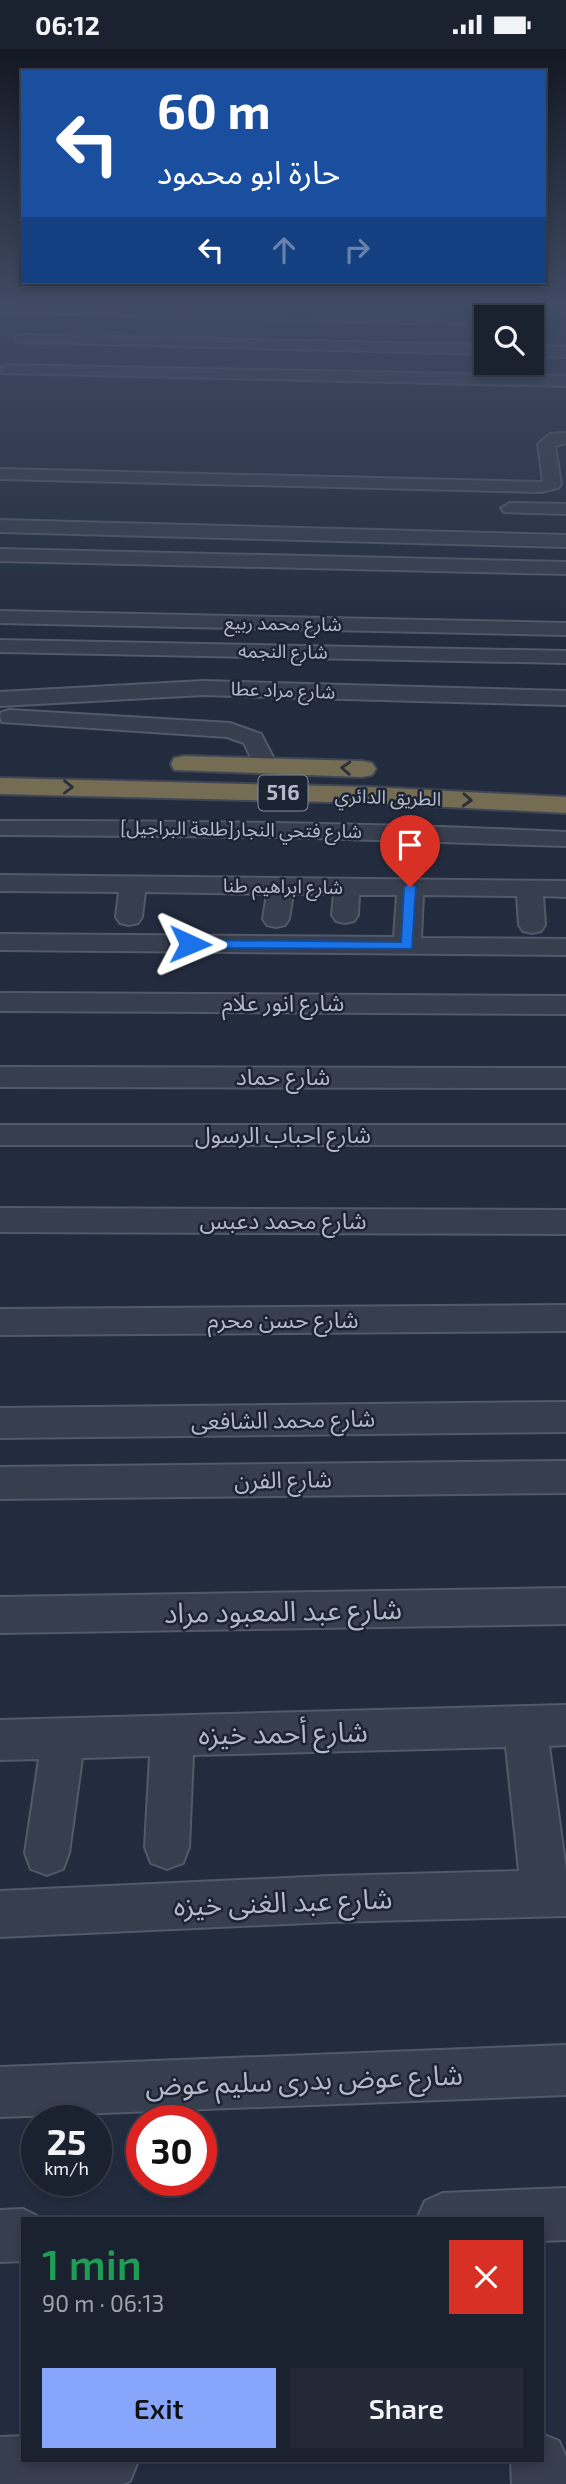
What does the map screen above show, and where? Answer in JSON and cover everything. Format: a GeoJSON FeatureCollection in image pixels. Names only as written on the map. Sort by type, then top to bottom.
{"type":"FeatureCollection","features":[{"type":"Feature","properties":{"kind":"highway","name":"الطريق الدائري"},"geometry":{"type":"LineString","coordinates":[[0,763],[265,765],[386,770]]}},
{"type":"Feature","properties":{"kind":"highway","name":"الطريق الدائري"},"geometry":{"type":"LineString","coordinates":[[0,786],[357,795],[566,805]]}},
{"type":"Feature","properties":{"kind":"street"},"geometry":{"type":"LineString","coordinates":[[0,474],[529,487],[552,484],[557,465],[546,444],[556,438],[566,438]]}},
{"type":"Feature","properties":{"kind":"street"},"geometry":{"type":"LineString","coordinates":[[497,507],[566,509]]}},
{"type":"Feature","properties":{"kind":"street"},"geometry":{"type":"LineString","coordinates":[[0,526],[566,541]]}},
{"type":"Feature","properties":{"kind":"street"},"geometry":{"type":"LineString","coordinates":[[0,555],[566,568]]}},
{"type":"Feature","properties":{"kind":"street","name":"شارع محمد ربيع"},"geometry":{"type":"LineString","coordinates":[[0,617],[566,629]]}},
{"type":"Feature","properties":{"kind":"street","name":"شارع النجمه"},"geometry":{"type":"LineString","coordinates":[[0,646],[566,657]]}},
{"type":"Feature","properties":{"kind":"street","name":"شارع مراد عطا"},"geometry":{"type":"LineString","coordinates":[[0,699],[203,688],[566,698]]}},
{"type":"Feature","properties":{"kind":"street"},"geometry":{"type":"LineString","coordinates":[[0,716],[230,730],[253,739],[265,765]]}},
{"type":"Feature","properties":{"kind":"street","name":"شارع فتحي النجار[طلعة البراجيل]"},"geometry":{"type":"LineString","coordinates":[[0,828],[260,828],[566,839]]}},
{"type":"Feature","properties":{"kind":"street","name":"شارع ابراهيم طنا"},"geometry":{"type":"LineString","coordinates":[[0,883],[566,890]]}},
{"type":"Feature","properties":{"kind":"street"},"geometry":{"type":"LineString","coordinates":[[130,917],[133,884]]}},
{"type":"Feature","properties":{"kind":"street"},"geometry":{"type":"LineString","coordinates":[[218,913],[220,885]]}},
{"type":"Feature","properties":{"kind":"street"},"geometry":{"type":"LineString","coordinates":[[276,919],[281,885]]}},
{"type":"Feature","properties":{"kind":"street"},"geometry":{"type":"LineString","coordinates":[[345,915],[347,886]]}},
{"type":"Feature","properties":{"kind":"street"},"geometry":{"type":"LineString","coordinates":[[407,946],[410,887]]}},
{"type":"Feature","properties":{"kind":"street"},"geometry":{"type":"LineString","coordinates":[[530,889],[532,925]]}},
{"type":"Feature","properties":{"kind":"street"},"geometry":{"type":"LineString","coordinates":[[0,942],[566,947]]}},
{"type":"Feature","properties":{"kind":"street","name":"شارع انور علام"},"geometry":{"type":"LineString","coordinates":[[0,1002],[566,1005]]}},
{"type":"Feature","properties":{"kind":"street","name":"شارع حماد"},"geometry":{"type":"LineString","coordinates":[[0,1077],[566,1078]]}},
{"type":"Feature","properties":{"kind":"street","name":"شارع احباب الرسول"},"geometry":{"type":"LineString","coordinates":[[0,1135],[566,1135]]}},
{"type":"Feature","properties":{"kind":"street","name":"شارع محمد دعبس"},"geometry":{"type":"LineString","coordinates":[[0,1220],[566,1222]]}},
{"type":"Feature","properties":{"kind":"street","name":"شارع حسن محرم"},"geometry":{"type":"LineString","coordinates":[[0,1322],[566,1318]]}},
{"type":"Feature","properties":{"kind":"street","name":"شارع محمد الشافعى"},"geometry":{"type":"LineString","coordinates":[[0,1423],[566,1417]]}},
{"type":"Feature","properties":{"kind":"street","name":"شارع الفرن"},"geometry":{"type":"LineString","coordinates":[[0,1483],[566,1477]]}},
{"type":"Feature","properties":{"kind":"street","name":"شارع عبد المعبود مراد"},"geometry":{"type":"LineString","coordinates":[[0,1615],[566,1606]]}},
{"type":"Feature","properties":{"kind":"street"},"geometry":{"type":"LineString","coordinates":[[546,1726],[555,1893]]}},
{"type":"Feature","properties":{"kind":"street","name":"شارع أحمد خيزه"},"geometry":{"type":"LineString","coordinates":[[0,1740],[546,1726]]}},
{"type":"Feature","properties":{"kind":"street"},"geometry":{"type":"LineString","coordinates":[[167,1847],[173,1735]]}},
{"type":"Feature","properties":{"kind":"street"},"geometry":{"type":"LineString","coordinates":[[47,1853],[63,1738]]}},
{"type":"Feature","properties":{"kind":"street","name":"شارع عبد الغنى خيزه"},"geometry":{"type":"LineString","coordinates":[[0,1914],[330,1899],[555,1893]]}},
{"type":"Feature","properties":{"kind":"street","name":"شارع عوض بدرى سليم عوض"},"geometry":{"type":"LineString","coordinates":[[0,2092],[566,2070]]}},
{"type":"Feature","properties":{"kind":"street"},"geometry":{"type":"LineString","coordinates":[[508,2217],[541,2216]]}},
{"type":"Feature","properties":{"kind":"street"},"geometry":{"type":"LineString","coordinates":[[0,2236],[21,2235]]}},
{"type":"Feature","properties":{"kind":"street"},"geometry":{"type":"LineString","coordinates":[[0,2466],[88,2462]]}},
{"type":"Feature","properties":{"kind":"street"},"geometry":{"type":"LineString","coordinates":[[539,2462],[541,2484]]}},
{"type":"Feature","properties":{"kind":"route"},"geometry":{"type":"LineString","coordinates":[[190,944],[407,946],[410,887]]}}]}
